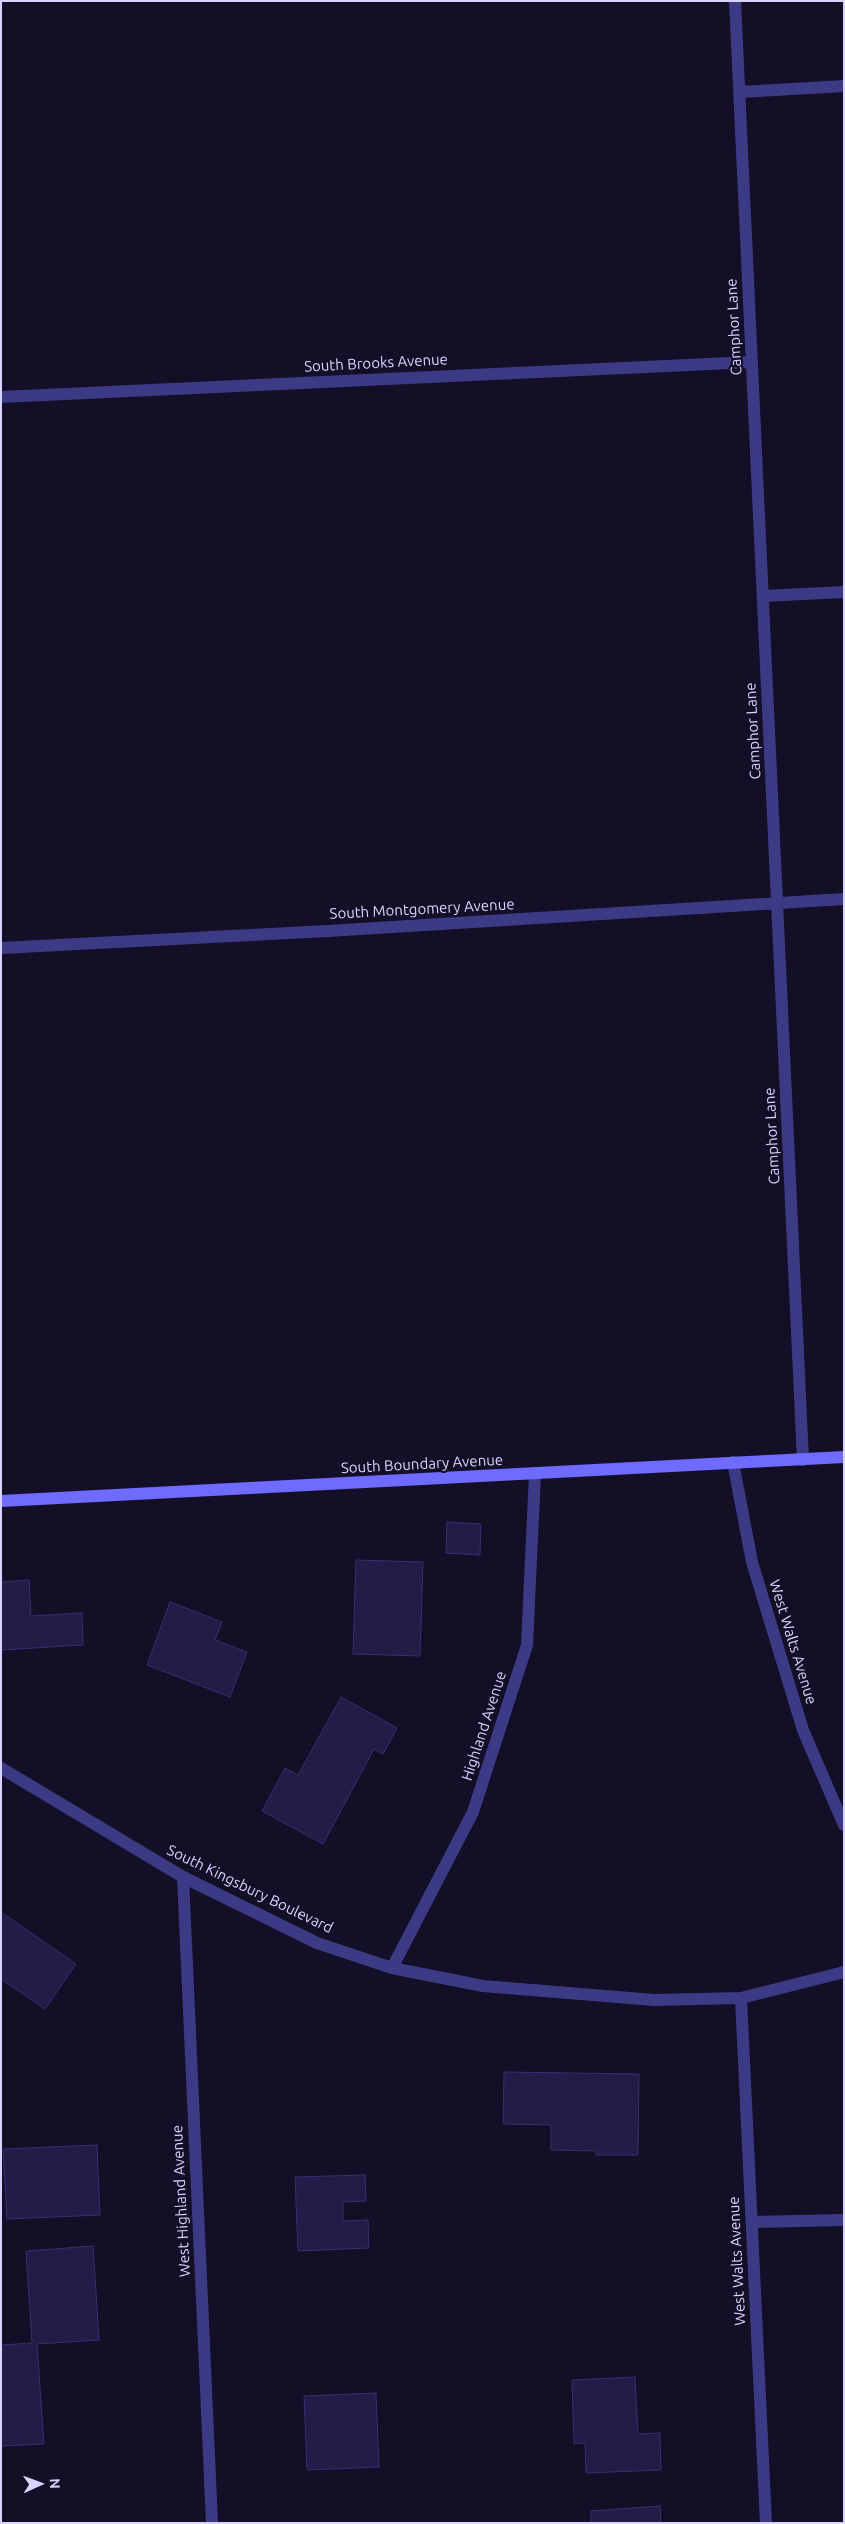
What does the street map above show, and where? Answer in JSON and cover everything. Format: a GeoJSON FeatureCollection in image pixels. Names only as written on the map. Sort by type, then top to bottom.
{"type":"FeatureCollection","features":[{"type":"Feature","properties":{"kind":"street","name":"Camphor Lane"},"geometry":{"type":"LineString","coordinates":[[735,1],[803,1460]]}},
{"type":"Feature","properties":{"kind":"street"},"geometry":{"type":"LineString","coordinates":[[740,92],[844,86]]}},
{"type":"Feature","properties":{"kind":"street","name":"South Brooks Avenue"},"geometry":{"type":"LineString","coordinates":[[1,397],[752,362]]}},
{"type":"Feature","properties":{"kind":"street"},"geometry":{"type":"LineString","coordinates":[[763,596],[844,592]]}},
{"type":"Feature","properties":{"kind":"street","name":"South Montgomery Avenue"},"geometry":{"type":"LineString","coordinates":[[1,948],[328,931],[844,899]]}},
{"type":"Feature","properties":{"kind":"street","name":"South Boundary Avenue"},"geometry":{"type":"LineString","coordinates":[[1,1501],[844,1457]]}},
{"type":"Feature","properties":{"kind":"street","name":"West Walts Avenue"},"geometry":{"type":"LineString","coordinates":[[733,1462],[752,1562],[803,1730],[844,1825]]}},
{"type":"Feature","properties":{"kind":"street","name":"Highland Avenue"},"geometry":{"type":"LineString","coordinates":[[392,1968],[474,1812],[527,1645],[535,1474]]}},
{"type":"Feature","properties":{"kind":"street","name":"South Kingsbury Boulevard"},"geometry":{"type":"LineString","coordinates":[[1,1768],[183,1877],[317,1943],[392,1968],[482,1986],[654,2000],[741,1998],[844,1972]]}},
{"type":"Feature","properties":{"kind":"street","name":"West Highland Avenue"},"geometry":{"type":"LineString","coordinates":[[183,1877],[212,2523]]}},
{"type":"Feature","properties":{"kind":"street","name":"West Walts Avenue"},"geometry":{"type":"LineString","coordinates":[[741,1998],[766,2523]]}},
{"type":"Feature","properties":{"kind":"street"},"geometry":{"type":"LineString","coordinates":[[752,2222],[844,2220]]}},
{"type":"Feature","properties":{"kind":"building"},"geometry":{"type":"Polygon","coordinates":[[[447,1522],[481,1524],[480,1555],[446,1553],[447,1522]]]}},
{"type":"Feature","properties":{"kind":"building"},"geometry":{"type":"Polygon","coordinates":[[[356,1560],[423,1562],[420,1656],[353,1654],[356,1560]]]}},
{"type":"Feature","properties":{"kind":"building"},"geometry":{"type":"Polygon","coordinates":[[[29,1580],[31,1616],[82,1613],[83,1645],[1,1650],[1,1582],[29,1580]]]}},
{"type":"Feature","properties":{"kind":"building"},"geometry":{"type":"Polygon","coordinates":[[[170,1602],[222,1622],[215,1640],[247,1652],[230,1697],[147,1665],[170,1602]]]}},
{"type":"Feature","properties":{"kind":"building"},"geometry":{"type":"Polygon","coordinates":[[[341,1697],[397,1728],[383,1754],[374,1749],[323,1844],[262,1811],[285,1768],[298,1775],[341,1697]]]}},
{"type":"Feature","properties":{"kind":"building"},"geometry":{"type":"Polygon","coordinates":[[[1,1912],[76,1964],[45,2009],[1,1979],[1,1912]]]}},
{"type":"Feature","properties":{"kind":"building"},"geometry":{"type":"Polygon","coordinates":[[[504,2072],[639,2074],[638,2155],[596,2155],[596,2151],[551,2150],[551,2125],[503,2124],[504,2072]]]}},
{"type":"Feature","properties":{"kind":"building"},"geometry":{"type":"Polygon","coordinates":[[[97,2145],[100,2215],[7,2219],[3,2149],[97,2145]]]}},
{"type":"Feature","properties":{"kind":"building"},"geometry":{"type":"Polygon","coordinates":[[[365,2175],[366,2201],[343,2202],[343,2221],[368,2220],[369,2248],[298,2251],[295,2177],[365,2175]]]}},
{"type":"Feature","properties":{"kind":"building"},"geometry":{"type":"Polygon","coordinates":[[[93,2246],[99,2340],[37,2344],[44,2444],[1,2446],[1,2345],[32,2343],[26,2251],[93,2246]]]}},
{"type":"Feature","properties":{"kind":"building"},"geometry":{"type":"Polygon","coordinates":[[[635,2377],[638,2434],[660,2433],[661,2470],[586,2473],[585,2443],[574,2444],[572,2380],[635,2377]]]}},
{"type":"Feature","properties":{"kind":"building"},"geometry":{"type":"Polygon","coordinates":[[[376,2393],[379,2467],[307,2470],[304,2396],[376,2393]]]}},
{"type":"Feature","properties":{"kind":"building"},"geometry":{"type":"Polygon","coordinates":[[[660,2506],[661,2523],[591,2523],[591,2511],[660,2506]]]}}]}
